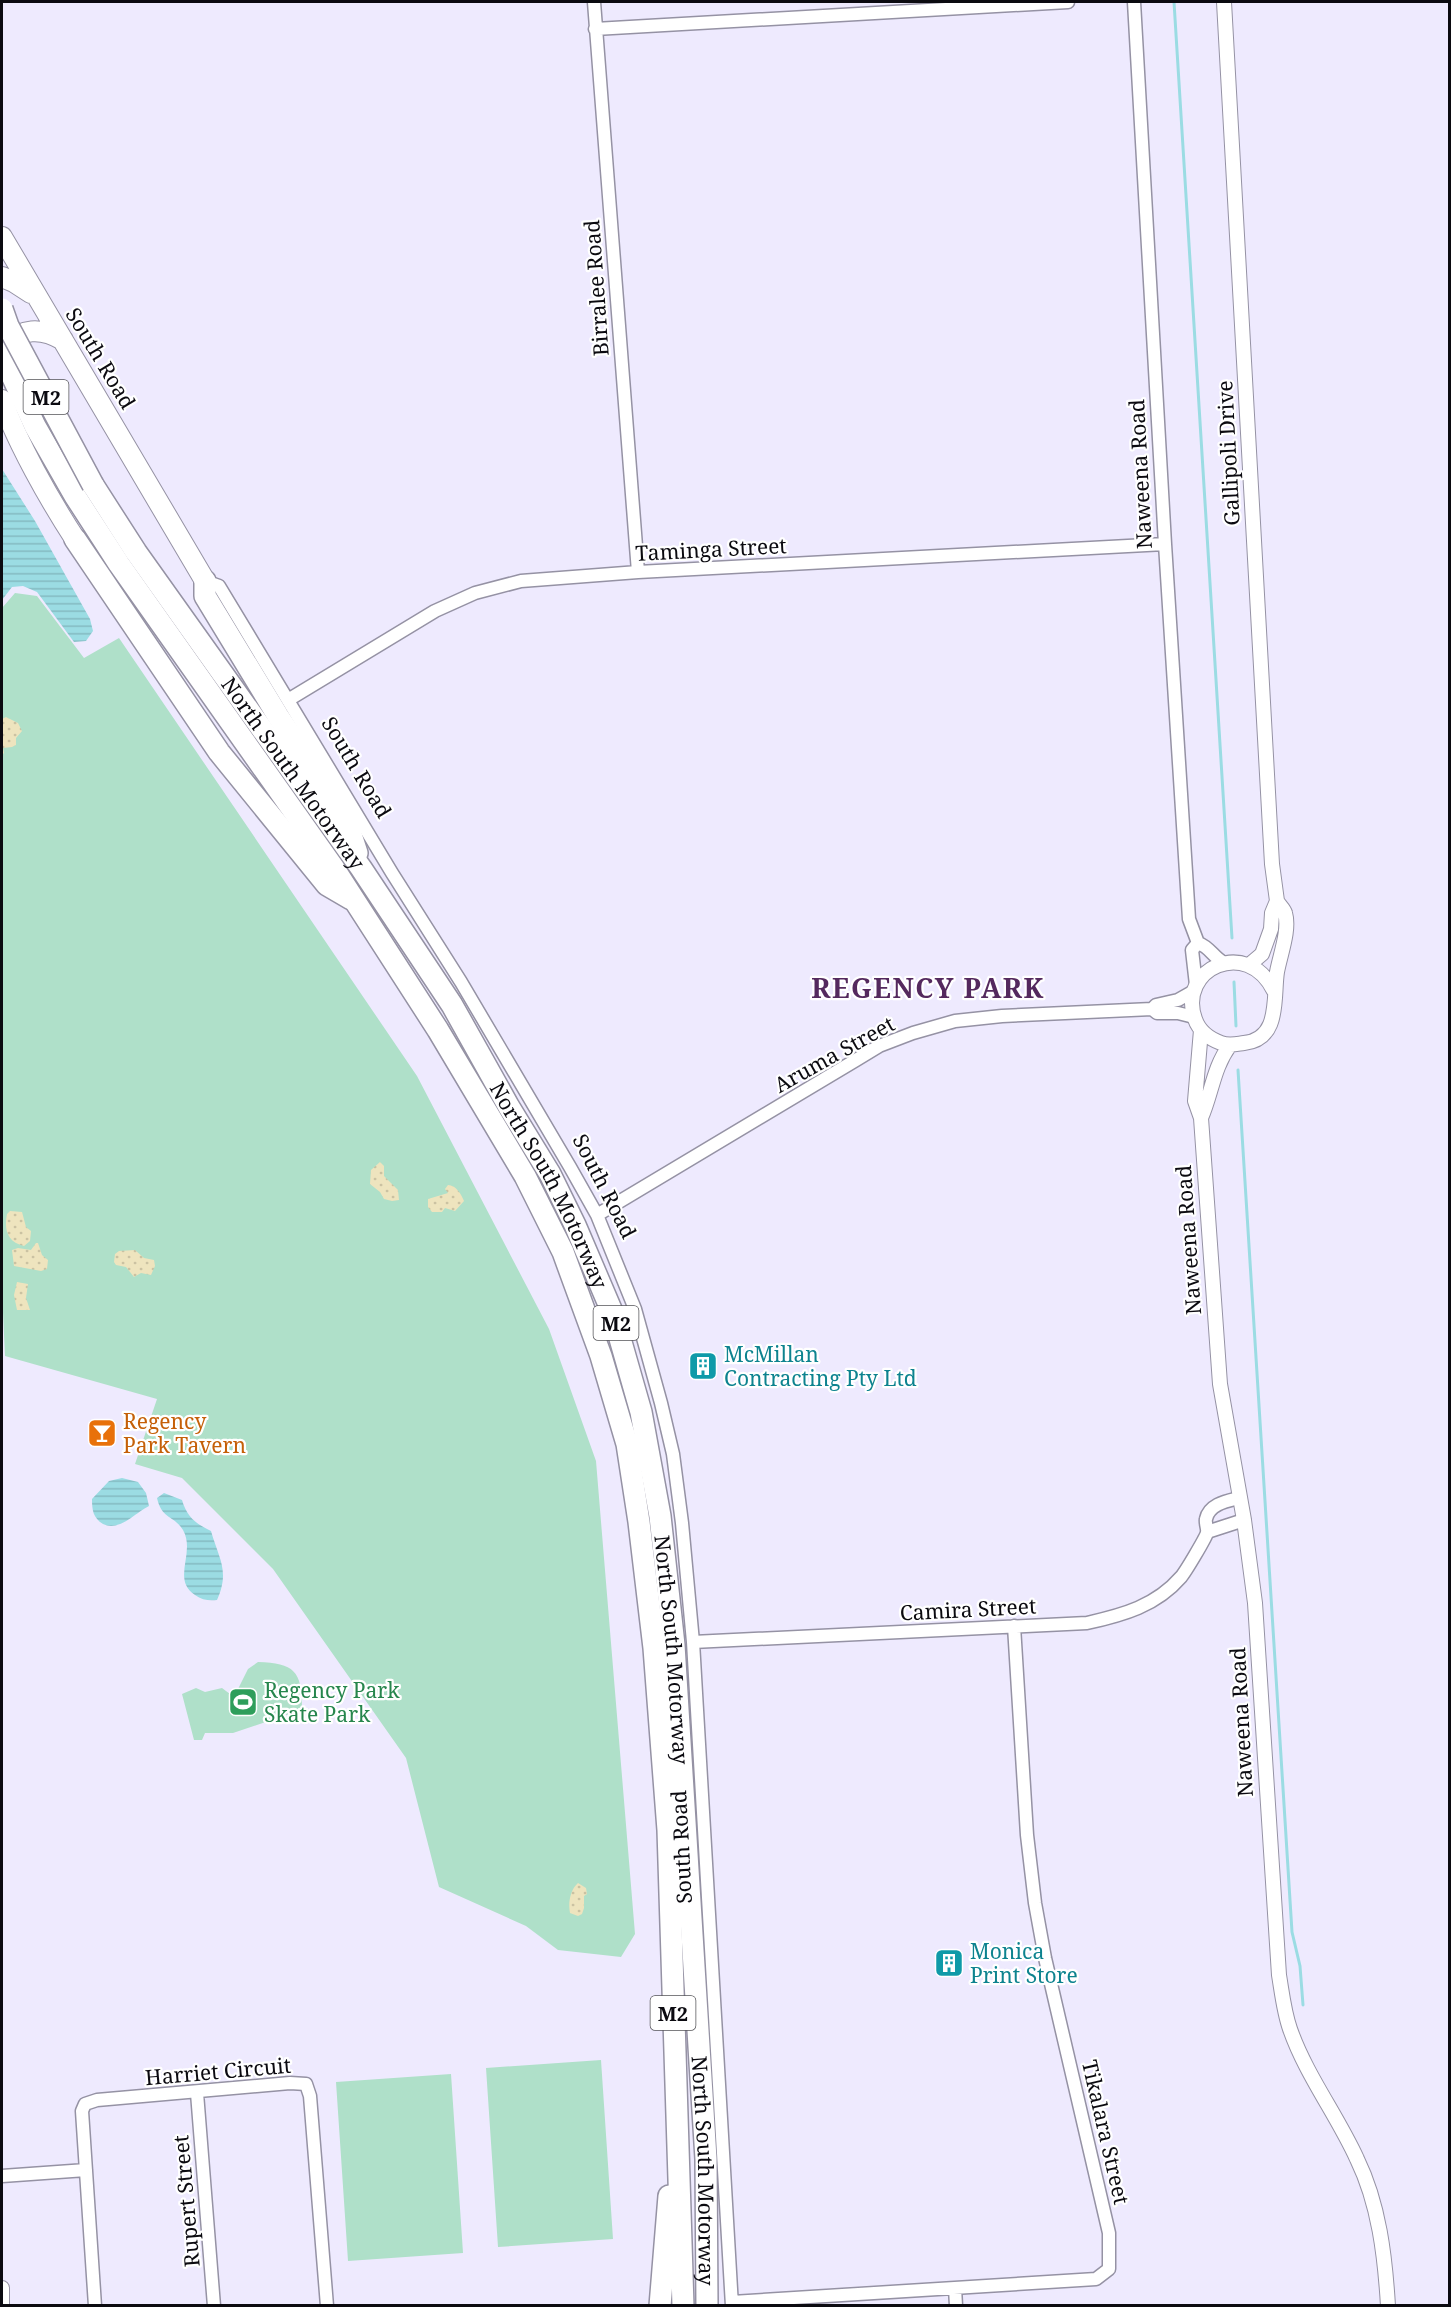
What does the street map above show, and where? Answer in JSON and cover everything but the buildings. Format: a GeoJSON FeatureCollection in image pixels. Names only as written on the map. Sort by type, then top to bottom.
{"type":"FeatureCollection","features":[{"type":"Feature","properties":{"kind":"highway","name":"South Road"},"geometry":{"type":"LineString","coordinates":[[2,237],[205,581]]}},
{"type":"Feature","properties":{"kind":"highway"},"geometry":{"type":"LineString","coordinates":[[2,277],[22,286],[34,296],[63,340]]}},
{"type":"Feature","properties":{"kind":"highway","name":"North South Motorway"},"geometry":{"type":"LineString","coordinates":[[2,309],[119,564],[235,725],[357,902],[444,1039],[525,1176],[549,1223],[563,1252],[601,1356],[627,1443],[654,1648],[668,1830],[683,2306]]}},
{"type":"Feature","properties":{"kind":"highway"},"geometry":{"type":"LineString","coordinates":[[2,348],[12,338],[24,332],[38,330],[51,333],[63,340]]}},
{"type":"Feature","properties":{"kind":"highway","name":"North South Motorway"},"geometry":{"type":"LineString","coordinates":[[2,354],[35,426],[84,491],[142,561],[361,868],[452,1005],[509,1107],[550,1174],[575,1225],[613,1314],[641,1412],[660,1516],[674,1645],[706,2159],[707,2306]]}},
{"type":"Feature","properties":{"kind":"highway"},"geometry":{"type":"LineString","coordinates":[[3,408],[48,493],[75,538],[219,752],[327,885],[357,902]]}},
{"type":"Feature","properties":{"kind":"highway"},"geometry":{"type":"LineString","coordinates":[[205,581],[206,596],[278,716],[346,819],[361,868]]}},
{"type":"Feature","properties":{"kind":"highway","name":"M2"},"geometry":{"type":"LineString","coordinates":[[660,2306],[676,2123]]}},
{"type":"Feature","properties":{"kind":"highway"},"geometry":{"type":"LineString","coordinates":[[706,2159],[728,2304]]}},
{"type":"Feature","properties":{"kind":"street","name":"Birralee Road"},"geometry":{"type":"LineString","coordinates":[[594,2],[638,572]]}},
{"type":"Feature","properties":{"kind":"street"},"geometry":{"type":"LineString","coordinates":[[595,29],[1068,2]]}},
{"type":"Feature","properties":{"kind":"street","name":"Naweena Road"},"geometry":{"type":"LineString","coordinates":[[1134,2],[1165,544],[1190,919],[1198,943],[1192,950],[1195,988]]}},
{"type":"Feature","properties":{"kind":"street","name":"Gallipoli Drive"},"geometry":{"type":"LineString","coordinates":[[1224,2],[1272,864],[1277,902],[1285,912],[1284,936],[1274,992]]}},
{"type":"Feature","properties":{"kind":"street","name":"Taminga Street"},"geometry":{"type":"LineString","coordinates":[[288,700],[435,611],[475,593],[521,581],[638,572],[1165,544]]}},
{"type":"Feature","properties":{"kind":"street","name":"South Road"},"geometry":{"type":"LineString","coordinates":[[205,581],[219,586],[392,873],[461,982],[597,1215],[635,1309],[664,1413],[673,1454],[682,1523],[693,1642],[728,2304]]}},
{"type":"Feature","properties":{"kind":"street","name":"Gallipoli Drive"},"geometry":{"type":"LineString","coordinates":[[1250,965],[1262,954],[1268,941],[1272,913],[1277,902]]}},
{"type":"Feature","properties":{"kind":"street"},"geometry":{"type":"LineString","coordinates":[[1198,943],[1207,946],[1218,960],[1224,963]]}},
{"type":"Feature","properties":{"kind":"street"},"geometry":{"type":"LineString","coordinates":[[1224,963],[1250,965],[1264,976],[1274,992],[1276,1004],[1269,1027],[1260,1037],[1249,1043],[1230,1045],[1211,1039],[1201,1030],[1194,1017],[1192,1004],[1195,988],[1203,975],[1224,963]]}},
{"type":"Feature","properties":{"kind":"street","name":"Aruma Street"},"geometry":{"type":"LineString","coordinates":[[597,1215],[879,1046],[913,1033],[955,1021],[1002,1016],[1152,1009],[1156,1005],[1178,1000],[1195,988]]}},
{"type":"Feature","properties":{"kind":"street","name":"Aruma Street"},"geometry":{"type":"LineString","coordinates":[[1152,1009],[1157,1013],[1178,1013],[1194,1017]]}},
{"type":"Feature","properties":{"kind":"street","name":"Naweena Road"},"geometry":{"type":"LineString","coordinates":[[1201,1030],[1195,1101],[1201,1118],[1220,1384],[1244,1520],[1255,1603],[1275,1942],[1283,2004],[1290,2029],[1302,2056],[1358,2160],[1375,2208],[1385,2264],[1388,2306]]}},
{"type":"Feature","properties":{"kind":"street","name":"Naweena Road"},"geometry":{"type":"LineString","coordinates":[[1201,1118],[1209,1100],[1210,1085],[1217,1065],[1230,1045]]}},
{"type":"Feature","properties":{"kind":"street","name":"Camira Street"},"geometry":{"type":"LineString","coordinates":[[693,1642],[1087,1623],[1119,1616],[1147,1605],[1182,1576],[1207,1532],[1205,1520],[1213,1507],[1239,1498]]}},
{"type":"Feature","properties":{"kind":"street"},"geometry":{"type":"LineString","coordinates":[[1207,1532],[1244,1520]]}},
{"type":"Feature","properties":{"kind":"street","name":"Tikalara Street"},"geometry":{"type":"LineString","coordinates":[[728,2304],[1096,2279],[1109,2269],[1109,2233],[1035,1903],[1027,1834],[1014,1626]]}},
{"type":"Feature","properties":{"kind":"street","name":"Harriet Circuit"},"geometry":{"type":"LineString","coordinates":[[95,2306],[82,2111],[86,2103],[98,2100],[290,2083],[306,2084],[310,2096],[327,2306]]}},
{"type":"Feature","properties":{"kind":"street","name":"Rupert Street"},"geometry":{"type":"LineString","coordinates":[[196,2093],[214,2306]]}},
{"type":"Feature","properties":{"kind":"street"},"geometry":{"type":"LineString","coordinates":[[2,2176],[86,2170]]}},
{"type":"Feature","properties":{"kind":"street"},"geometry":{"type":"LineString","coordinates":[[2,2288],[2,2306]]}},
{"type":"Feature","properties":{"kind":"street"},"geometry":{"type":"LineString","coordinates":[[955,2288],[956,2306]]}},
{"type":"Feature","properties":{"kind":"shaded area"},"geometry":{"type":"Polygon","coordinates":[[[2,469],[35,521],[90,619],[93,631],[86,641],[74,642],[37,592],[23,586],[12,587],[2,600],[2,469]]]}},
{"type":"Feature","properties":{"kind":"shaded area"},"geometry":{"type":"Polygon","coordinates":[[[15,593],[37,596],[84,658],[119,638],[417,1076],[549,1329],[596,1461],[635,1934],[621,1957],[558,1950],[526,1926],[439,1887],[406,1758],[273,1569],[182,1478],[135,1464],[157,1399],[5,1356],[2,1291],[2,608],[15,593]]]}},
{"type":"Feature","properties":{"kind":"shaded area"},"geometry":{"type":"Polygon","coordinates":[[[122,1478],[138,1482],[146,1493],[149,1506],[121,1524],[109,1526],[103,1524],[94,1513],[92,1499],[109,1481],[122,1478]]]}},
{"type":"Feature","properties":{"kind":"shaded area"},"geometry":{"type":"Polygon","coordinates":[[[164,1493],[182,1500],[193,1519],[211,1531],[223,1573],[217,1600],[200,1598],[188,1589],[184,1573],[186,1539],[180,1525],[165,1514],[159,1505],[157,1498],[164,1493]]]}},
{"type":"Feature","properties":{"kind":"shaded area","name":"Regency Park Skate Park"},"geometry":{"type":"Polygon","coordinates":[[[258,1662],[280,1664],[294,1671],[300,1685],[302,1707],[289,1714],[233,1733],[205,1733],[202,1740],[194,1740],[182,1694],[196,1688],[205,1692],[222,1688],[234,1697],[248,1669],[258,1662]]]}},
{"type":"Feature","properties":{"kind":"shaded area"},"geometry":{"type":"Polygon","coordinates":[[[601,2060],[613,2239],[498,2247],[486,2068],[601,2060]]]}},
{"type":"Feature","properties":{"kind":"shaded area"},"geometry":{"type":"Polygon","coordinates":[[[451,2074],[463,2253],[348,2261],[336,2082],[451,2074]]]}},
{"type":"Feature","properties":{"kind":"sand"},"geometry":{"type":"Polygon","coordinates":[[[6,717],[18,723],[22,731],[16,738],[16,745],[3,748],[2,755],[2,719],[6,717]]]}},
{"type":"Feature","properties":{"kind":"sand"},"geometry":{"type":"Polygon","coordinates":[[[380,1162],[384,1166],[384,1176],[398,1190],[399,1200],[384,1199],[380,1192],[370,1184],[371,1170],[380,1162]]]}},
{"type":"Feature","properties":{"kind":"sand"},"geometry":{"type":"Polygon","coordinates":[[[448,1185],[456,1188],[464,1201],[455,1211],[445,1208],[442,1212],[432,1212],[428,1207],[428,1199],[448,1193],[445,1189],[448,1185]]]}},
{"type":"Feature","properties":{"kind":"sand"},"geometry":{"type":"Polygon","coordinates":[[[10,1211],[22,1212],[26,1227],[31,1231],[30,1241],[24,1246],[10,1238],[8,1234],[6,1220],[10,1211]]]}},
{"type":"Feature","properties":{"kind":"sand"},"geometry":{"type":"Polygon","coordinates":[[[36,1243],[42,1255],[48,1260],[47,1269],[41,1271],[14,1266],[12,1250],[18,1248],[31,1250],[36,1243]]]}},
{"type":"Feature","properties":{"kind":"sand"},"geometry":{"type":"Polygon","coordinates":[[[135,1250],[144,1258],[154,1260],[155,1266],[151,1275],[141,1273],[134,1277],[126,1267],[116,1265],[114,1262],[115,1254],[119,1251],[135,1250]]]}},
{"type":"Feature","properties":{"kind":"sand"},"geometry":{"type":"Polygon","coordinates":[[[17,1282],[28,1284],[26,1298],[30,1310],[17,1310],[14,1295],[17,1282]]]}},
{"type":"Feature","properties":{"kind":"sand"},"geometry":{"type":"Polygon","coordinates":[[[578,1883],[586,1888],[587,1894],[584,1896],[582,1914],[578,1916],[570,1913],[569,1905],[571,1893],[578,1883]]]}},
{"type":"Feature","properties":{"kind":"waterway"},"geometry":{"type":"LineString","coordinates":[[1174,2],[1232,938]]}},
{"type":"Feature","properties":{"kind":"waterway"},"geometry":{"type":"LineString","coordinates":[[1234,982],[1236,1026]]}},
{"type":"Feature","properties":{"kind":"waterway"},"geometry":{"type":"LineString","coordinates":[[1238,1070],[1292,1932],[1300,1966],[1303,2005]]}},
{"type":"Feature","properties":{"kind":"place","name":"McMillan Contracting Pty Ltd"},"geometry":{"type":"Point","coordinates":[703,1366]}},
{"type":"Feature","properties":{"kind":"place","name":"Regency Park Tavern"},"geometry":{"type":"Point","coordinates":[102,1433]}},
{"type":"Feature","properties":{"kind":"place","name":"Regency Park Skate Park"},"geometry":{"type":"Point","coordinates":[243,1702]}},
{"type":"Feature","properties":{"kind":"place","name":"Monica Print Store"},"geometry":{"type":"Point","coordinates":[949,1963]}},
{"type":"Feature","properties":{"kind":"district","name":"REGENCY PARK"},"geometry":{"type":"Point","coordinates":[928,987]}}]}
